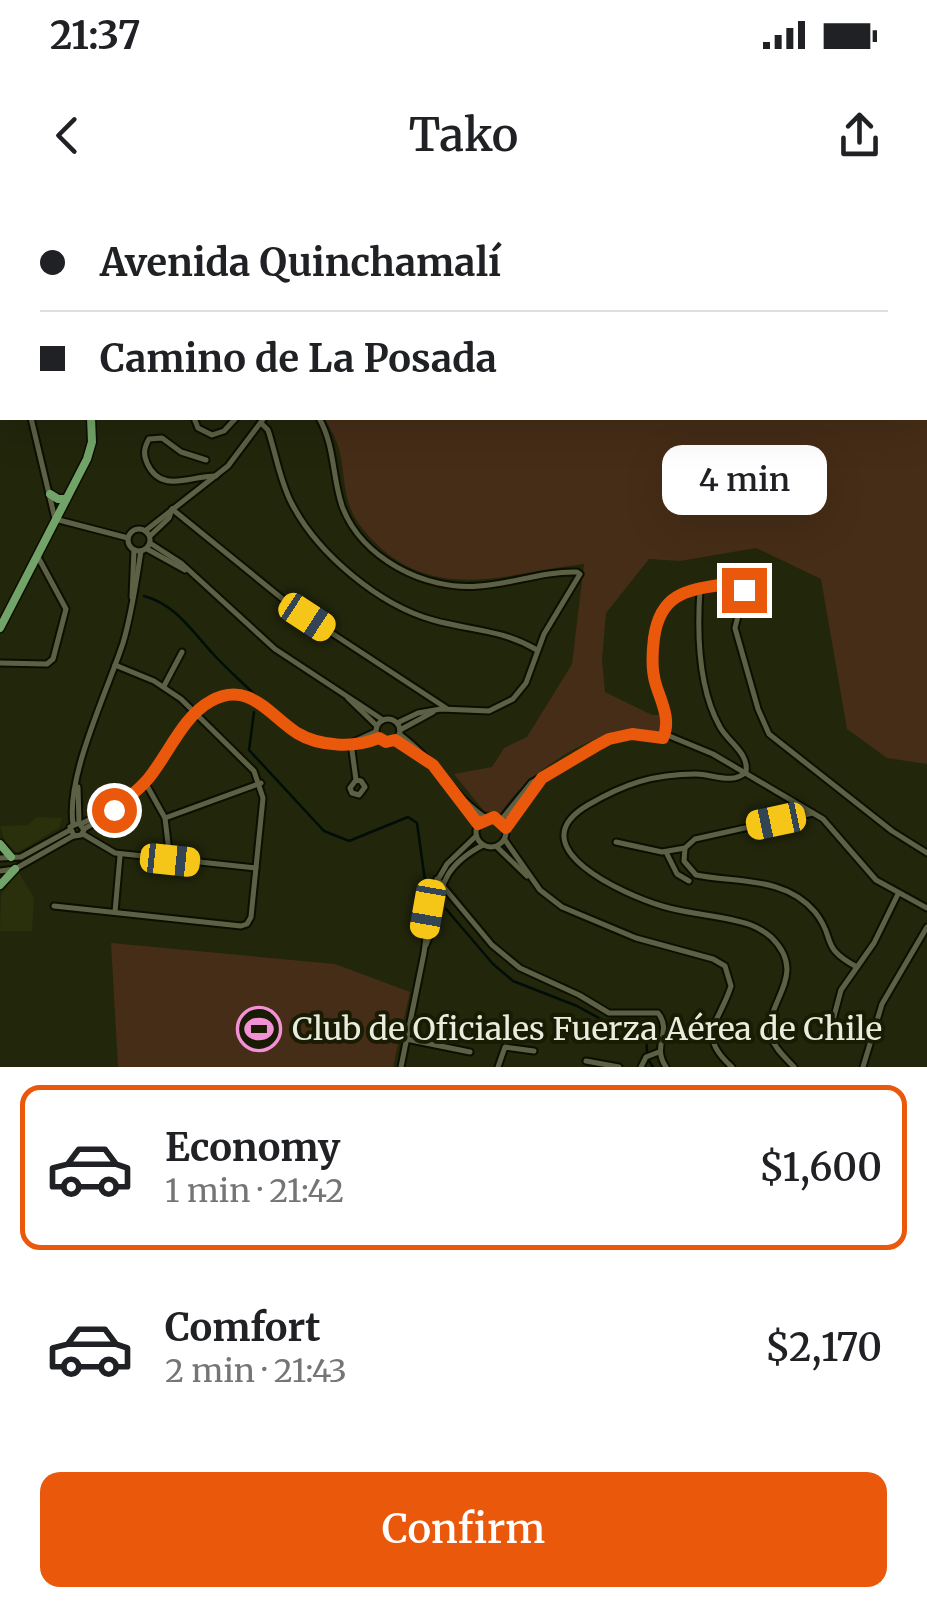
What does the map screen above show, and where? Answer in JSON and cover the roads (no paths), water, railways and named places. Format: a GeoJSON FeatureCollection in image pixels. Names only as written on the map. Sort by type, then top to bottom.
{"type":"FeatureCollection","features":[{"type":"Feature","properties":{"kind":"main road"},"geometry":{"type":"LineString","coordinates":[[0,628],[89,454],[91,420]]}},
{"type":"Feature","properties":{"kind":"main road"},"geometry":{"type":"LineString","coordinates":[[50,494],[66,499]]}},
{"type":"Feature","properties":{"kind":"main road"},"geometry":{"type":"LineString","coordinates":[[0,844],[14,857]]}},
{"type":"Feature","properties":{"kind":"main road"},"geometry":{"type":"LineString","coordinates":[[0,885],[18,867]]}},
{"type":"Feature","properties":{"kind":"street"},"geometry":{"type":"LineString","coordinates":[[32,420],[55,519],[144,543],[188,571],[276,649],[346,696],[379,729],[386,742],[436,710],[483,711],[509,703],[526,683],[537,650],[580,574],[544,573],[478,586],[422,578],[398,568],[352,527],[342,506],[331,444],[320,420]]}},
{"type":"Feature","properties":{"kind":"street"},"geometry":{"type":"LineString","coordinates":[[195,420],[198,428],[212,435],[224,431],[234,420]]}},
{"type":"Feature","properties":{"kind":"street"},"geometry":{"type":"LineString","coordinates":[[256,868],[105,850],[78,828],[72,805],[116,666],[144,543],[172,509],[241,452],[263,420],[296,512],[360,582],[414,614],[500,632],[537,650]]}},
{"type":"Feature","properties":{"kind":"street"},"geometry":{"type":"LineString","coordinates":[[206,460],[181,452],[162,438],[149,439],[145,445],[148,464],[164,480],[180,482],[216,476]]}},
{"type":"Feature","properties":{"kind":"street"},"geometry":{"type":"LineString","coordinates":[[172,509],[295,609],[446,708]]}},
{"type":"Feature","properties":{"kind":"street"},"geometry":{"type":"LineString","coordinates":[[128,538],[135,530],[144,543]]}},
{"type":"Feature","properties":{"kind":"street"},"geometry":{"type":"LineString","coordinates":[[0,663],[47,664],[54,659],[66,610],[37,554]]}},
{"type":"Feature","properties":{"kind":"street"},"geometry":{"type":"LineString","coordinates":[[666,735],[667,718],[653,669],[657,620],[662,609],[674,597],[739,582],[745,587],[736,628],[758,710],[769,734],[892,832],[927,852]]}},
{"type":"Feature","properties":{"kind":"street"},"geometry":{"type":"LineString","coordinates":[[700,589],[700,646],[708,697],[722,730],[746,759],[746,773]]}},
{"type":"Feature","properties":{"kind":"street"},"geometry":{"type":"LineString","coordinates":[[164,686],[182,652]]}},
{"type":"Feature","properties":{"kind":"street"},"geometry":{"type":"LineString","coordinates":[[54,906],[247,924],[251,918],[263,798],[260,783],[248,765],[164,686],[116,666]]}},
{"type":"Feature","properties":{"kind":"street"},"geometry":{"type":"LineString","coordinates":[[0,871],[18,867],[122,803],[145,783],[196,713],[219,698],[243,696],[268,707],[304,737],[327,743],[350,743],[379,729],[389,719],[458,793],[486,818],[501,820]]}},
{"type":"Feature","properties":{"kind":"street"},"geometry":{"type":"LineString","coordinates":[[501,820],[524,789],[609,739],[632,734],[663,738],[666,735]]}},
{"type":"Feature","properties":{"kind":"street"},"geometry":{"type":"LineString","coordinates":[[666,735],[696,746],[813,813],[831,826],[876,880],[927,908]]}},
{"type":"Feature","properties":{"kind":"street"},"geometry":{"type":"LineString","coordinates":[[350,743],[356,780]]}},
{"type":"Feature","properties":{"kind":"street"},"geometry":{"type":"LineString","coordinates":[[746,773],[734,779],[691,774],[627,783],[574,815],[566,827],[564,843],[580,865],[648,901],[748,924],[771,938],[783,957],[786,978],[772,1016],[770,1034],[794,1067]]}},
{"type":"Feature","properties":{"kind":"street"},"geometry":{"type":"LineString","coordinates":[[497,846],[542,778]]}},
{"type":"Feature","properties":{"kind":"street"},"geometry":{"type":"LineString","coordinates":[[145,783],[166,818],[170,860]]}},
{"type":"Feature","properties":{"kind":"street"},"geometry":{"type":"LineString","coordinates":[[166,818],[260,783]]}},
{"type":"Feature","properties":{"kind":"street"},"geometry":{"type":"LineString","coordinates":[[401,1067],[428,909],[439,882],[476,836],[478,824],[458,793]]}},
{"type":"Feature","properties":{"kind":"street"},"geometry":{"type":"LineString","coordinates":[[616,842],[666,852],[685,848],[698,838],[813,813]]}},
{"type":"Feature","properties":{"kind":"street"},"geometry":{"type":"LineString","coordinates":[[478,824],[486,818]]}},
{"type":"Feature","properties":{"kind":"street"},"geometry":{"type":"LineString","coordinates":[[501,820],[506,828]]}},
{"type":"Feature","properties":{"kind":"street"},"geometry":{"type":"LineString","coordinates":[[0,858],[14,857],[78,828]]}},
{"type":"Feature","properties":{"kind":"street"},"geometry":{"type":"LineString","coordinates":[[476,836],[483,845]]}},
{"type":"Feature","properties":{"kind":"street"},"geometry":{"type":"LineString","coordinates":[[504,840],[530,877]]}},
{"type":"Feature","properties":{"kind":"street"},"geometry":{"type":"LineString","coordinates":[[439,882],[483,845],[497,846],[552,901],[568,910],[636,938],[712,958],[725,966],[730,990],[714,1022],[712,1036],[718,1053],[732,1067]]}},
{"type":"Feature","properties":{"kind":"street"},"geometry":{"type":"LineString","coordinates":[[685,848],[685,864],[696,875],[759,882],[802,901],[818,916],[833,952],[857,967]]}},
{"type":"Feature","properties":{"kind":"street"},"geometry":{"type":"LineString","coordinates":[[666,852],[677,874],[689,882]]}},
{"type":"Feature","properties":{"kind":"street"},"geometry":{"type":"LineString","coordinates":[[115,912],[120,854]]}},
{"type":"Feature","properties":{"kind":"street"},"geometry":{"type":"LineString","coordinates":[[14,857],[21,860],[18,867]]}},
{"type":"Feature","properties":{"kind":"street"},"geometry":{"type":"LineString","coordinates":[[439,882],[496,950],[520,968],[608,1013],[658,1014],[664,1026],[659,1052],[666,1067]]}},
{"type":"Feature","properties":{"kind":"street"},"geometry":{"type":"LineString","coordinates":[[832,1024],[839,994],[878,934],[898,894]]}},
{"type":"Feature","properties":{"kind":"street"},"geometry":{"type":"LineString","coordinates":[[862,1067],[879,1010],[927,927]]}},
{"type":"Feature","properties":{"kind":"street"},"geometry":{"type":"LineString","coordinates":[[406,1039],[470,1052]]}},
{"type":"Feature","properties":{"kind":"street"},"geometry":{"type":"LineString","coordinates":[[498,1067],[505,1047],[534,1050]]}},
{"type":"Feature","properties":{"kind":"street"},"geometry":{"type":"LineString","coordinates":[[641,1067],[646,1058],[659,1052]]}},
{"type":"Feature","properties":{"kind":"street"},"geometry":{"type":"LineString","coordinates":[[586,1061],[619,1067]]}},
{"type":"Feature","properties":{"kind":"waterway"},"geometry":{"type":"LineString","coordinates":[[144,596],[175,613],[255,695]]}},
{"type":"Feature","properties":{"kind":"waterway"},"geometry":{"type":"LineString","coordinates":[[254,712],[249,750],[324,831],[349,841],[408,817],[417,823],[426,888]]}},
{"type":"Feature","properties":{"kind":"waterway"},"geometry":{"type":"LineString","coordinates":[[446,909],[493,964],[513,981],[577,1006],[617,1028],[643,1022],[647,1053]]}},
{"type":"Feature","properties":{"kind":"waterway"},"geometry":{"type":"LineString","coordinates":[[649,1061],[653,1067]]}},
{"type":"Feature","properties":{"kind":"place","name":"Club de Oficiales Fuerza Aérea de Chile"},"geometry":{"type":"Point","coordinates":[259,1029]}}]}
